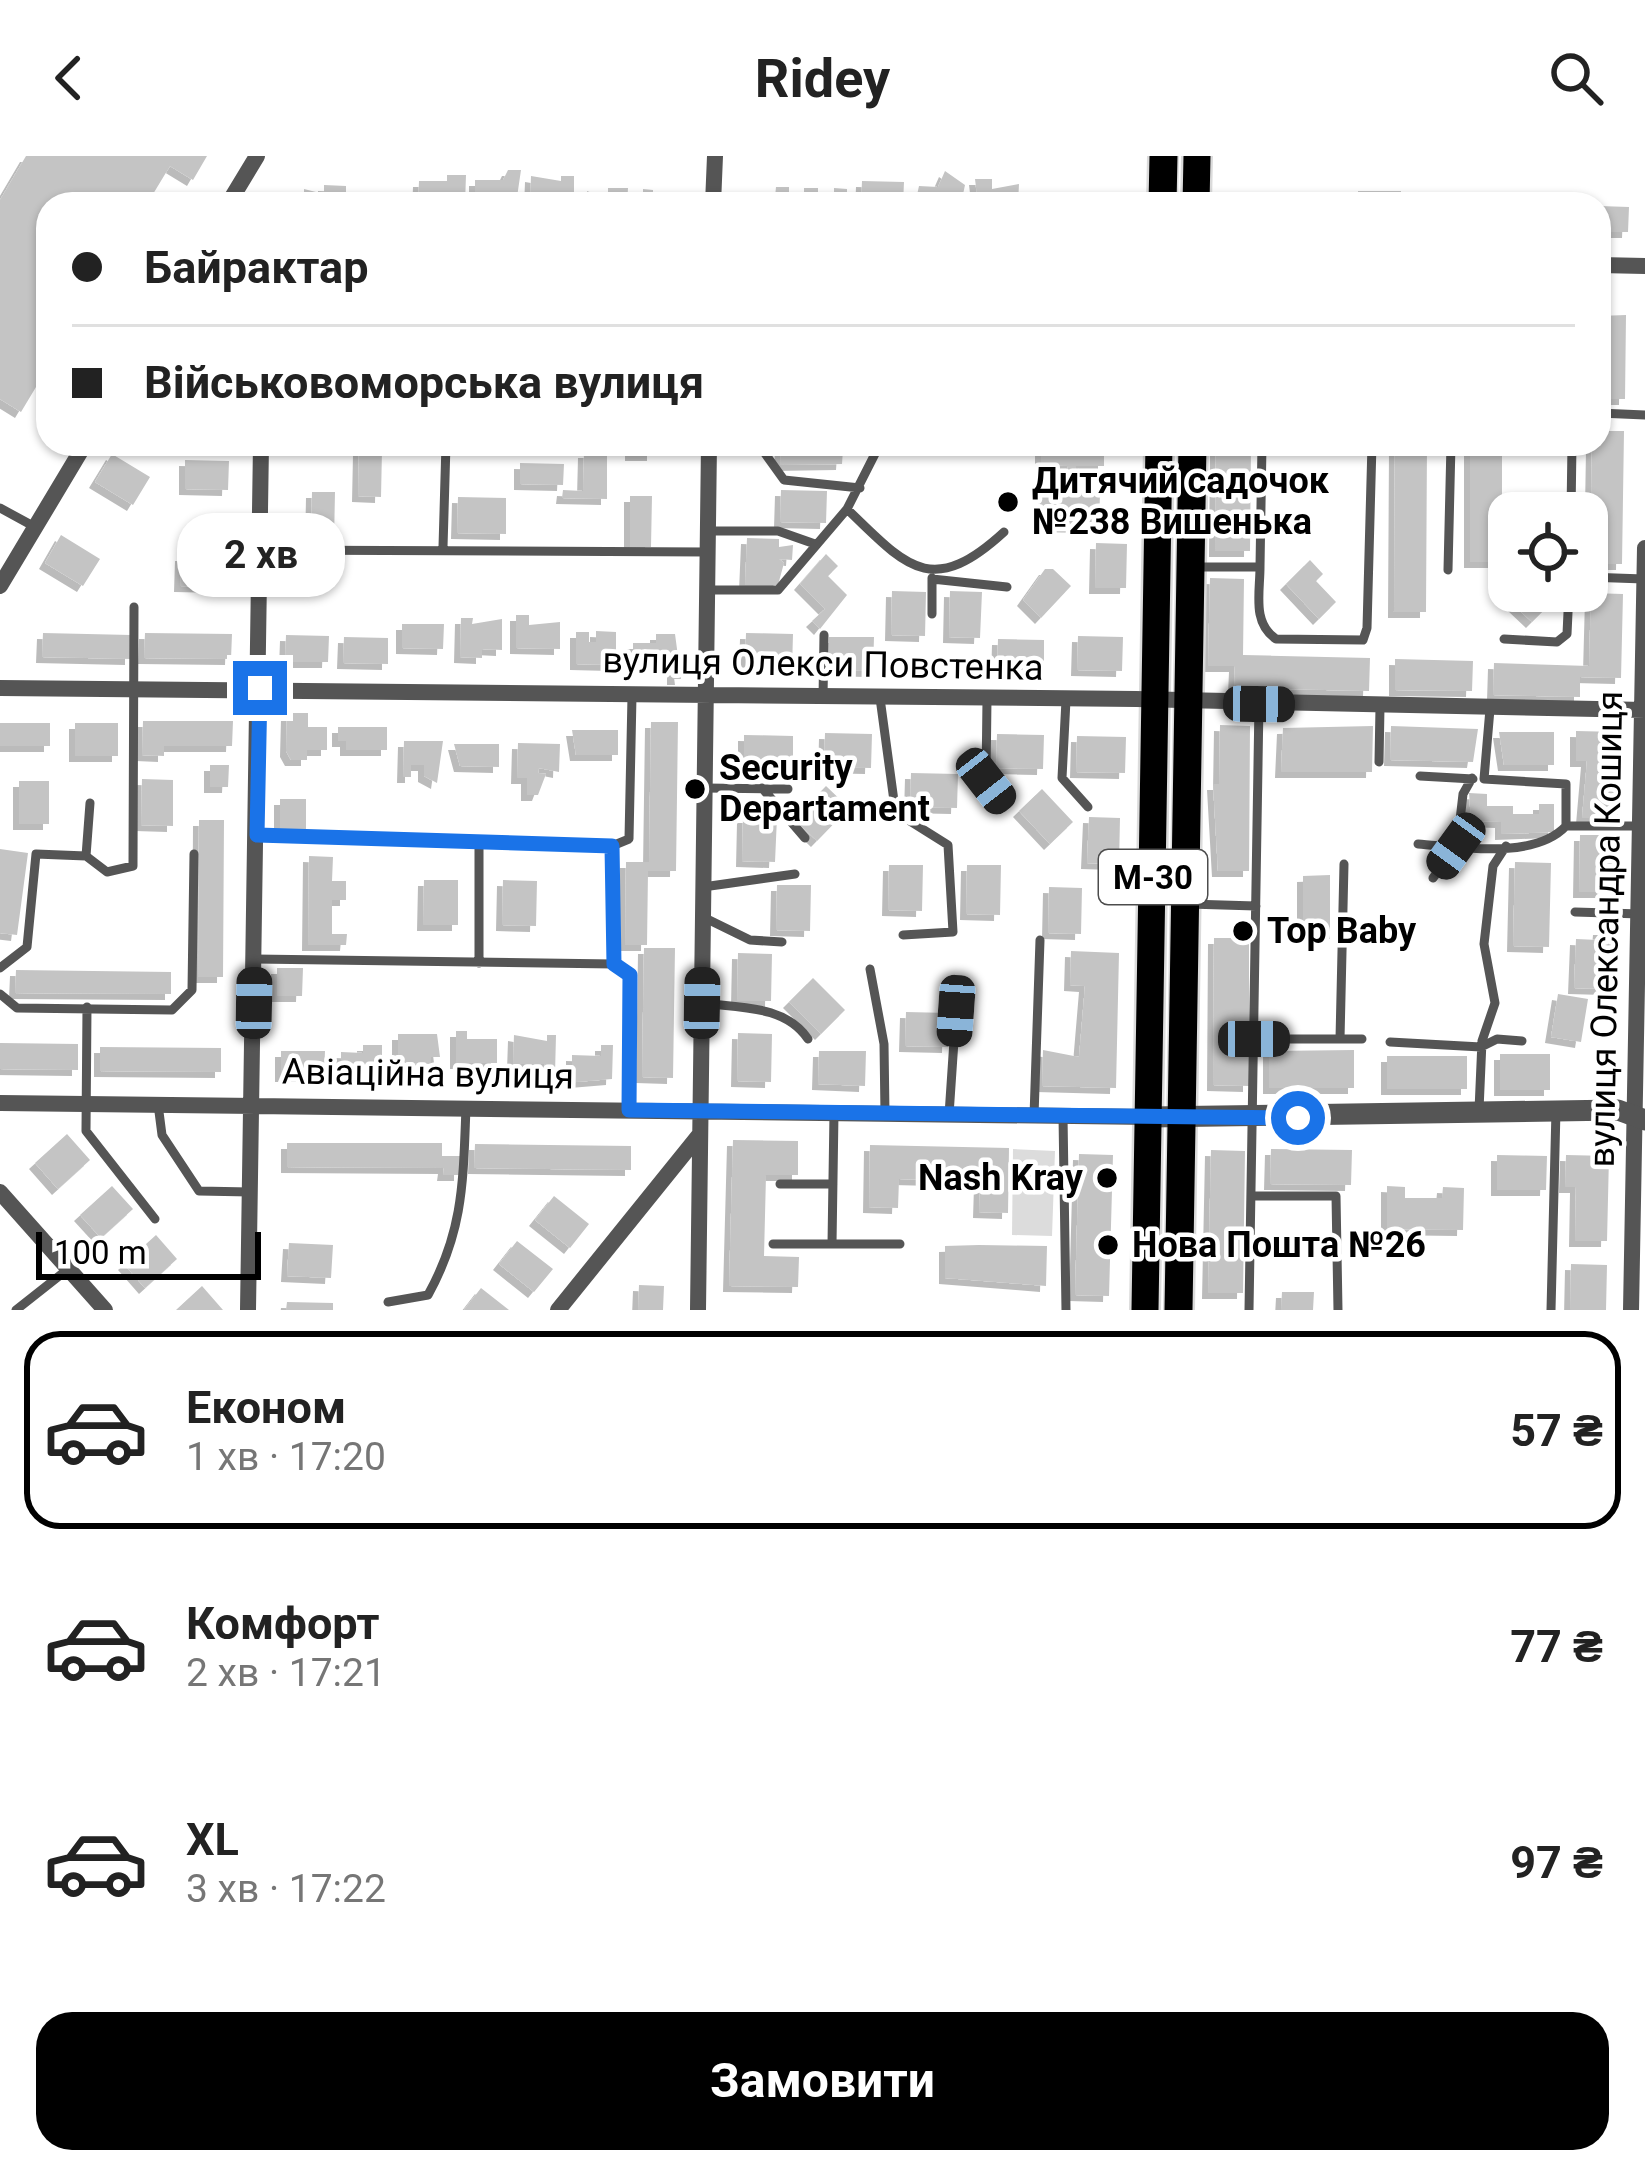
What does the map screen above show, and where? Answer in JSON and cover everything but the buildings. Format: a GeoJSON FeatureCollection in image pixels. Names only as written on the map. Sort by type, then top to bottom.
{"type":"FeatureCollection","features":[{"type":"Feature","properties":{"kind":"highway"},"geometry":{"type":"LineString","coordinates":[[1162,156],[1162,192]]}},
{"type":"Feature","properties":{"kind":"highway"},"geometry":{"type":"LineString","coordinates":[[1196,192],[1197,156]]}},
{"type":"Feature","properties":{"kind":"highway","name":"М-30"},"geometry":{"type":"LineString","coordinates":[[1145,1310],[1159,456]]}},
{"type":"Feature","properties":{"kind":"highway","name":"М-30"},"geometry":{"type":"LineString","coordinates":[[1179,1310],[1192,456]]}},
{"type":"Feature","properties":{"kind":"street"},"geometry":{"type":"LineString","coordinates":[[235,192],[256,156]]}},
{"type":"Feature","properties":{"kind":"street"},"geometry":{"type":"LineString","coordinates":[[714,192],[715,156]]}},
{"type":"Feature","properties":{"kind":"street"},"geometry":{"type":"LineString","coordinates":[[1611,265],[1645,266]]}},
{"type":"Feature","properties":{"kind":"street"},"geometry":{"type":"LineString","coordinates":[[0,586],[78,456]]}},
{"type":"Feature","properties":{"kind":"street"},"geometry":{"type":"LineString","coordinates":[[248,1310],[261,456]]}},
{"type":"Feature","properties":{"kind":"street"},"geometry":{"type":"LineString","coordinates":[[698,1310],[709,456]]}},
{"type":"Feature","properties":{"kind":"street","name":"вулиця Олександра Кошиця"},"geometry":{"type":"LineString","coordinates":[[1631,1310],[1640,1120],[1645,548]]}},
{"type":"Feature","properties":{"kind":"street","name":"вулиця Олекси Повстенка"},"geometry":{"type":"LineString","coordinates":[[0,688],[1645,710]]}},
{"type":"Feature","properties":{"kind":"street","name":"Авіаційна вулиця"},"geometry":{"type":"LineString","coordinates":[[0,1103],[1253,1119],[1618,1110],[1640,1120]]}},
{"type":"Feature","properties":{"kind":"street"},"geometry":{"type":"LineString","coordinates":[[558,1310],[700,1134]]}},
{"type":"Feature","properties":{"kind":"street"},"geometry":{"type":"LineString","coordinates":[[1,1194],[105,1310]]}},
{"type":"Feature","properties":{"kind":"lane"},"geometry":{"type":"LineString","coordinates":[[1611,414],[1645,415]]}},
{"type":"Feature","properties":{"kind":"lane"},"geometry":{"type":"LineString","coordinates":[[443,547],[446,456]]}},
{"type":"Feature","properties":{"kind":"lane"},"geometry":{"type":"LineString","coordinates":[[767,456],[784,480],[860,488]]}},
{"type":"Feature","properties":{"kind":"lane"},"geometry":{"type":"LineString","coordinates":[[707,590],[778,590],[847,509],[875,456]]}},
{"type":"Feature","properties":{"kind":"lane"},"geometry":{"type":"LineString","coordinates":[[1262,456],[1260,622],[1266,633],[1276,639],[1363,640],[1372,456]]}},
{"type":"Feature","properties":{"kind":"lane"},"geometry":{"type":"LineString","coordinates":[[1448,570],[1451,456]]}},
{"type":"Feature","properties":{"kind":"lane"},"geometry":{"type":"LineString","coordinates":[[1571,492],[1572,456]]}},
{"type":"Feature","properties":{"kind":"lane"},"geometry":{"type":"LineString","coordinates":[[0,508],[35,527]]}},
{"type":"Feature","properties":{"kind":"lane"},"geometry":{"type":"LineString","coordinates":[[847,509],[902,563],[932,576],[1007,587]]}},
{"type":"Feature","properties":{"kind":"lane"},"geometry":{"type":"LineString","coordinates":[[707,531],[778,531],[815,544]]}},
{"type":"Feature","properties":{"kind":"lane"},"geometry":{"type":"LineString","coordinates":[[932,576],[971,557],[1004,532]]}},
{"type":"Feature","properties":{"kind":"lane"},"geometry":{"type":"LineString","coordinates":[[261,550],[443,547],[707,552]]}},
{"type":"Feature","properties":{"kind":"lane"},"geometry":{"type":"LineString","coordinates":[[1191,567],[1260,567]]}},
{"type":"Feature","properties":{"kind":"lane"},"geometry":{"type":"LineString","coordinates":[[932,576],[932,614]]}},
{"type":"Feature","properties":{"kind":"lane"},"geometry":{"type":"LineString","coordinates":[[1608,578],[1644,579]]}},
{"type":"Feature","properties":{"kind":"lane"},"geometry":{"type":"LineString","coordinates":[[0,968],[26,947],[36,854],[86,856],[106,872],[133,866],[134,607]]}},
{"type":"Feature","properties":{"kind":"lane"},"geometry":{"type":"LineString","coordinates":[[1504,639],[1557,642],[1567,634],[1568,612]]}},
{"type":"Feature","properties":{"kind":"lane"},"geometry":{"type":"LineString","coordinates":[[823,698],[824,635]]}},
{"type":"Feature","properties":{"kind":"lane"},"geometry":{"type":"LineString","coordinates":[[257,835],[612,846],[629,839],[632,695]]}},
{"type":"Feature","properties":{"kind":"lane"},"geometry":{"type":"LineString","coordinates":[[880,698],[894,801],[905,818],[948,845],[952,861],[953,932],[903,935]]}},
{"type":"Feature","properties":{"kind":"lane"},"geometry":{"type":"LineString","coordinates":[[987,699],[986,781],[1004,804]]}},
{"type":"Feature","properties":{"kind":"lane"},"geometry":{"type":"LineString","coordinates":[[1066,700],[1062,778],[1088,807]]}},
{"type":"Feature","properties":{"kind":"lane"},"geometry":{"type":"LineString","coordinates":[[1249,1310],[1259,704]]}},
{"type":"Feature","properties":{"kind":"lane"},"geometry":{"type":"LineString","coordinates":[[1379,762],[1380,707]]}},
{"type":"Feature","properties":{"kind":"lane"},"geometry":{"type":"LineString","coordinates":[[1484,779],[1490,709]]}},
{"type":"Feature","properties":{"kind":"lane"},"geometry":{"type":"LineString","coordinates":[[1420,776],[1566,784],[1566,826]]}},
{"type":"Feature","properties":{"kind":"lane"},"geometry":{"type":"LineString","coordinates":[[1433,878],[1456,846],[1463,794],[1472,778]]}},
{"type":"Feature","properties":{"kind":"lane"},"geometry":{"type":"LineString","coordinates":[[705,788],[788,789]]}},
{"type":"Feature","properties":{"kind":"lane"},"geometry":{"type":"LineString","coordinates":[[762,788],[805,838]]}},
{"type":"Feature","properties":{"kind":"lane"},"geometry":{"type":"LineString","coordinates":[[86,856],[90,803]]}},
{"type":"Feature","properties":{"kind":"lane"},"geometry":{"type":"LineString","coordinates":[[1418,844],[1506,845],[1542,841],[1566,826],[1643,826]]}},
{"type":"Feature","properties":{"kind":"lane"},"geometry":{"type":"LineString","coordinates":[[479,842],[479,964]]}},
{"type":"Feature","properties":{"kind":"lane"},"geometry":{"type":"LineString","coordinates":[[1479,1110],[1481,1047],[1496,1003],[1484,944],[1493,866],[1506,845]]}},
{"type":"Feature","properties":{"kind":"lane"},"geometry":{"type":"LineString","coordinates":[[612,846],[614,964]]}},
{"type":"Feature","properties":{"kind":"lane"},"geometry":{"type":"LineString","coordinates":[[0,994],[16,1008],[172,1010],[192,990],[194,854]]}},
{"type":"Feature","properties":{"kind":"lane"},"geometry":{"type":"LineString","coordinates":[[1340,1039],[1344,864]]}},
{"type":"Feature","properties":{"kind":"lane"},"geometry":{"type":"LineString","coordinates":[[704,886],[796,874]]}},
{"type":"Feature","properties":{"kind":"lane"},"geometry":{"type":"LineString","coordinates":[[1186,904],[1256,906]]}},
{"type":"Feature","properties":{"kind":"lane"},"geometry":{"type":"LineString","coordinates":[[1575,912],[1643,925]]}},
{"type":"Feature","properties":{"kind":"lane"},"geometry":{"type":"LineString","coordinates":[[703,917],[751,940],[782,942]]}},
{"type":"Feature","properties":{"kind":"lane"},"geometry":{"type":"LineString","coordinates":[[1034,1115],[1040,940]]}},
{"type":"Feature","properties":{"kind":"lane"},"geometry":{"type":"LineString","coordinates":[[255,959],[614,964],[630,975],[629,1110]]}},
{"type":"Feature","properties":{"kind":"lane"},"geometry":{"type":"LineString","coordinates":[[870,969],[884,1044],[885,1114]]}},
{"type":"Feature","properties":{"kind":"lane"},"geometry":{"type":"LineString","coordinates":[[702,1003],[775,1012],[797,1023],[808,1039]]}},
{"type":"Feature","properties":{"kind":"lane"},"geometry":{"type":"LineString","coordinates":[[87,1007],[86,1131],[155,1219]]}},
{"type":"Feature","properties":{"kind":"lane"},"geometry":{"type":"LineString","coordinates":[[949,1114],[956,1011]]}},
{"type":"Feature","properties":{"kind":"lane"},"geometry":{"type":"LineString","coordinates":[[1254,1039],[1362,1039]]}},
{"type":"Feature","properties":{"kind":"lane"},"geometry":{"type":"LineString","coordinates":[[1390,1042],[1481,1047],[1497,1040],[1522,1041]]}},
{"type":"Feature","properties":{"kind":"lane"},"geometry":{"type":"LineString","coordinates":[[158,1104],[162,1136],[199,1191],[250,1192]]}},
{"type":"Feature","properties":{"kind":"lane"},"geometry":{"type":"LineString","coordinates":[[388,1302],[428,1295],[448,1258],[462,1213],[466,1108]]}},
{"type":"Feature","properties":{"kind":"lane"},"geometry":{"type":"LineString","coordinates":[[1551,1310],[1556,1110]]}},
{"type":"Feature","properties":{"kind":"lane"},"geometry":{"type":"LineString","coordinates":[[832,1244],[834,1113]]}},
{"type":"Feature","properties":{"kind":"lane"},"geometry":{"type":"LineString","coordinates":[[1063,1116],[1066,1310]]}},
{"type":"Feature","properties":{"kind":"lane"},"geometry":{"type":"LineString","coordinates":[[780,1184],[833,1184]]}},
{"type":"Feature","properties":{"kind":"lane"},"geometry":{"type":"LineString","coordinates":[[1252,1196],[1336,1196],[1338,1310]]}},
{"type":"Feature","properties":{"kind":"lane"},"geometry":{"type":"LineString","coordinates":[[773,1244],[900,1244]]}},
{"type":"Feature","properties":{"kind":"lane"},"geometry":{"type":"LineString","coordinates":[[16,1310],[68,1269]]}},
{"type":"Feature","properties":{"kind":"shaded area"},"geometry":{"type":"Polygon","coordinates":[[[1013,1149],[1055,1151],[1052,1236],[1012,1235],[1013,1149]]]}},
{"type":"Feature","properties":{"kind":"tram line"},"geometry":{"type":"LineString","coordinates":[[1175,192],[1176,156]]}},
{"type":"Feature","properties":{"kind":"tram line"},"geometry":{"type":"LineString","coordinates":[[1166,1310],[1180,456]]}},
{"type":"Feature","properties":{"kind":"place","name":"Дитячий садочок №238 Вишенька"},"geometry":{"type":"Point","coordinates":[1008,502]}},
{"type":"Feature","properties":{"kind":"place","name":"Security Departament"},"geometry":{"type":"Point","coordinates":[695,789]}},
{"type":"Feature","properties":{"kind":"place","name":"Top Baby"},"geometry":{"type":"Point","coordinates":[1243,931]}},
{"type":"Feature","properties":{"kind":"place","name":"Nash Kray"},"geometry":{"type":"Point","coordinates":[1107,1178]}},
{"type":"Feature","properties":{"kind":"place","name":"Нова Пошта №26"},"geometry":{"type":"Point","coordinates":[1108,1245]}},
{"type":"Feature","properties":{"kind":"route"},"geometry":{"type":"LineString","coordinates":[[260,688],[257,835],[612,846],[614,964],[630,975],[629,1110],[1298,1118]]}}]}
